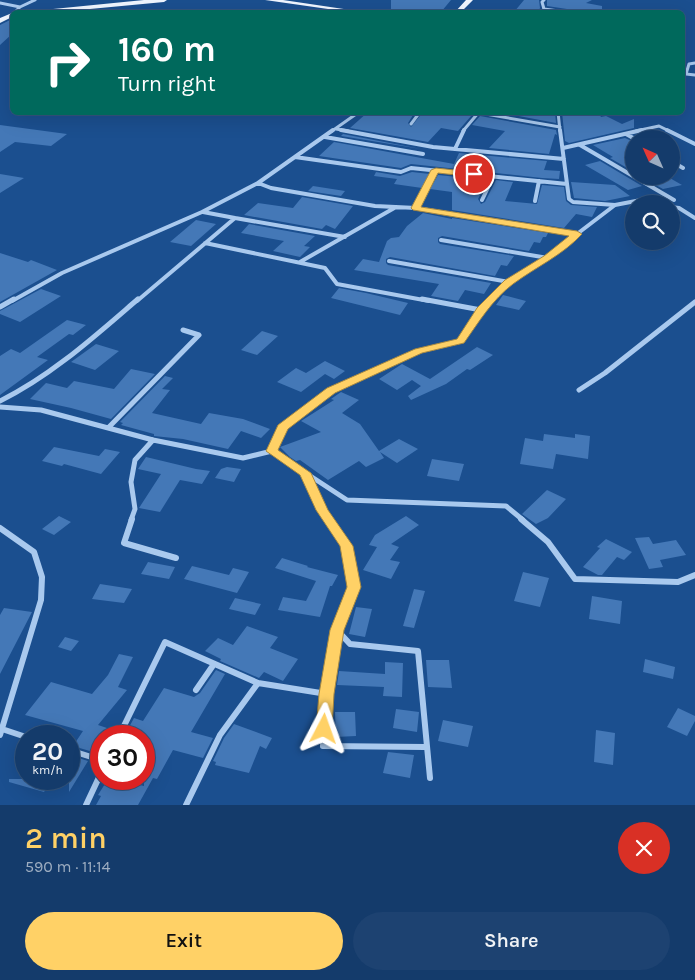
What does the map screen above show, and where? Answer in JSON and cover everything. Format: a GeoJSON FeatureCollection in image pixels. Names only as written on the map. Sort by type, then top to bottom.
{"type":"FeatureCollection","features":[{"type":"Feature","properties":{"kind":"main road"},"geometry":{"type":"LineString","coordinates":[[62,10],[164,0]]}},
{"type":"Feature","properties":{"kind":"main road"},"geometry":{"type":"LineString","coordinates":[[268,0],[346,10]]}},
{"type":"Feature","properties":{"kind":"main road"},"geometry":{"type":"LineString","coordinates":[[460,10],[470,0]]}},
{"type":"Feature","properties":{"kind":"street"},"geometry":{"type":"LineString","coordinates":[[17,10],[35,0]]}},
{"type":"Feature","properties":{"kind":"street"},"geometry":{"type":"LineString","coordinates":[[544,0],[542,2],[544,9],[551,10]]}},
{"type":"Feature","properties":{"kind":"street"},"geometry":{"type":"LineString","coordinates":[[0,3],[20,7]]}},
{"type":"Feature","properties":{"kind":"street"},"geometry":{"type":"LineString","coordinates":[[695,63],[689,64],[686,74],[695,75]]}},
{"type":"Feature","properties":{"kind":"street"},"geometry":{"type":"LineString","coordinates":[[0,307],[62,273],[202,212],[258,183],[355,115]]}},
{"type":"Feature","properties":{"kind":"street"},"geometry":{"type":"LineString","coordinates":[[411,124],[418,115]]}},
{"type":"Feature","properties":{"kind":"street"},"geometry":{"type":"LineString","coordinates":[[455,149],[463,131],[475,115]]}},
{"type":"Feature","properties":{"kind":"street"},"geometry":{"type":"LineString","coordinates":[[489,115],[560,127]]}},
{"type":"Feature","properties":{"kind":"street"},"geometry":{"type":"LineString","coordinates":[[558,115],[569,199],[573,202],[615,205],[625,203]]}},
{"type":"Feature","properties":{"kind":"street"},"geometry":{"type":"LineString","coordinates":[[640,130],[659,126],[667,130]]}},
{"type":"Feature","properties":{"kind":"street"},"geometry":{"type":"LineString","coordinates":[[336,129],[434,147],[564,159]]}},
{"type":"Feature","properties":{"kind":"street"},"geometry":{"type":"LineString","coordinates":[[563,148],[625,133]]}},
{"type":"Feature","properties":{"kind":"street"},"geometry":{"type":"LineString","coordinates":[[680,136],[695,144]]}},
{"type":"Feature","properties":{"kind":"street"},"geometry":{"type":"LineString","coordinates":[[325,137],[423,154]]}},
{"type":"Feature","properties":{"kind":"street"},"geometry":{"type":"LineString","coordinates":[[579,144],[666,195]]}},
{"type":"Feature","properties":{"kind":"street"},"geometry":{"type":"LineString","coordinates":[[295,158],[401,172],[411,168],[567,184]]}},
{"type":"Feature","properties":{"kind":"street"},"geometry":{"type":"LineString","coordinates":[[680,166],[684,168]]}},
{"type":"Feature","properties":{"kind":"street"},"geometry":{"type":"LineString","coordinates":[[416,208],[436,170]]}},
{"type":"Feature","properties":{"kind":"street"},"geometry":{"type":"LineString","coordinates":[[482,200],[493,176]]}},
{"type":"Feature","properties":{"kind":"street"},"geometry":{"type":"LineString","coordinates":[[535,201],[539,181]]}},
{"type":"Feature","properties":{"kind":"street"},"geometry":{"type":"LineString","coordinates":[[258,183],[271,188],[375,206],[416,208],[577,234]]}},
{"type":"Feature","properties":{"kind":"street"},"geometry":{"type":"LineString","coordinates":[[272,451],[282,427],[331,391],[419,351],[461,341],[481,310],[509,282],[548,258],[615,205]]}},
{"type":"Feature","properties":{"kind":"street"},"geometry":{"type":"LineString","coordinates":[[299,262],[396,207]]}},
{"type":"Feature","properties":{"kind":"street"},"geometry":{"type":"LineString","coordinates":[[680,209],[694,217]]}},
{"type":"Feature","properties":{"kind":"street"},"geometry":{"type":"LineString","coordinates":[[202,212],[345,237]]}},
{"type":"Feature","properties":{"kind":"street"},"geometry":{"type":"LineString","coordinates":[[0,401],[14,394],[79,349],[235,218]]}},
{"type":"Feature","properties":{"kind":"street"},"geometry":{"type":"LineString","coordinates":[[441,240],[548,258]]}},
{"type":"Feature","properties":{"kind":"street"},"geometry":{"type":"LineString","coordinates":[[205,243],[325,268],[337,284],[481,310]]}},
{"type":"Feature","properties":{"kind":"street"},"geometry":{"type":"LineString","coordinates":[[390,261],[509,282]]}},
{"type":"Feature","properties":{"kind":"street"},"geometry":{"type":"LineString","coordinates":[[579,390],[605,373],[695,302]]}},
{"type":"Feature","properties":{"kind":"street"},"geometry":{"type":"LineString","coordinates":[[109,427],[199,335],[183,330]]}},
{"type":"Feature","properties":{"kind":"street"},"geometry":{"type":"LineString","coordinates":[[0,407],[40,410],[154,440],[242,458],[272,451],[347,500],[506,506],[548,542],[575,579],[678,582],[695,575]]}},
{"type":"Feature","properties":{"kind":"street"},"geometry":{"type":"LineString","coordinates":[[154,440],[135,460],[131,482],[135,509],[124,543],[176,558]]}},
{"type":"Feature","properties":{"kind":"street"},"geometry":{"type":"LineString","coordinates":[[305,473],[322,510],[346,546],[354,587],[337,630],[327,694],[323,746],[425,747]]}},
{"type":"Feature","properties":{"kind":"street"},"geometry":{"type":"LineString","coordinates":[[0,528],[34,552],[42,577],[41,600],[1,732],[15,735]]}},
{"type":"Feature","properties":{"kind":"street"},"geometry":{"type":"LineString","coordinates":[[337,630],[350,644],[418,651],[425,747],[430,778]]}},
{"type":"Feature","properties":{"kind":"street"},"geometry":{"type":"LineString","coordinates":[[124,725],[164,642],[258,683],[327,694]]}},
{"type":"Feature","properties":{"kind":"street"},"geometry":{"type":"LineString","coordinates":[[196,690],[214,664]]}},
{"type":"Feature","properties":{"kind":"street"},"geometry":{"type":"LineString","coordinates":[[186,805],[220,735],[258,683]]}},
{"type":"Feature","properties":{"kind":"street"},"geometry":{"type":"LineString","coordinates":[[86,805],[93,790]]}},
{"type":"Feature","properties":{"kind":"building"},"geometry":{"type":"Polygon","coordinates":[[[391,0],[451,0],[443,10],[391,10],[391,0]]]}},
{"type":"Feature","properties":{"kind":"building"},"geometry":{"type":"Polygon","coordinates":[[[524,0],[539,0],[539,10],[516,10],[524,0]]]}},
{"type":"Feature","properties":{"kind":"building"},"geometry":{"type":"Polygon","coordinates":[[[547,0],[592,0],[586,3],[602,6],[602,10],[568,10],[547,6],[547,0]]]}},
{"type":"Feature","properties":{"kind":"building"},"geometry":{"type":"Polygon","coordinates":[[[10,20],[10,36],[0,45],[0,25],[10,20]]]}},
{"type":"Feature","properties":{"kind":"building"},"geometry":{"type":"Polygon","coordinates":[[[365,115],[413,115],[408,123],[411,127],[421,115],[472,115],[458,131],[441,128],[428,142],[350,128],[365,115]]]}},
{"type":"Feature","properties":{"kind":"building"},"geometry":{"type":"Polygon","coordinates":[[[513,115],[555,115],[556,123],[513,115]]]}},
{"type":"Feature","properties":{"kind":"building"},"geometry":{"type":"Polygon","coordinates":[[[562,115],[600,115],[622,124],[634,119],[634,128],[569,143],[565,141],[562,115]]]}},
{"type":"Feature","properties":{"kind":"building"},"geometry":{"type":"Polygon","coordinates":[[[480,116],[556,130],[557,135],[555,134],[549,154],[489,148],[505,131],[472,125],[480,116]]]}},
{"type":"Feature","properties":{"kind":"building"},"geometry":{"type":"Polygon","coordinates":[[[0,125],[67,134],[51,146],[15,142],[0,152],[0,125]]]}},
{"type":"Feature","properties":{"kind":"building"},"geometry":{"type":"Polygon","coordinates":[[[343,134],[421,149],[341,136],[343,134]]]}},
{"type":"Feature","properties":{"kind":"building"},"geometry":{"type":"Polygon","coordinates":[[[625,138],[625,167],[610,158],[613,157],[593,145],[625,138]]]}},
{"type":"Feature","properties":{"kind":"building"},"geometry":{"type":"Polygon","coordinates":[[[334,142],[454,164],[459,153],[547,161],[544,170],[560,171],[559,179],[411,164],[401,168],[319,156],[334,142]]]}},
{"type":"Feature","properties":{"kind":"building"},"geometry":{"type":"Polygon","coordinates":[[[600,161],[625,176],[625,185],[642,186],[628,190],[585,165],[600,161]]]}},
{"type":"Feature","properties":{"kind":"building"},"geometry":{"type":"Polygon","coordinates":[[[376,172],[400,176],[412,172],[430,174],[422,188],[394,184],[397,179],[374,176],[376,172]]]}},
{"type":"Feature","properties":{"kind":"building"},"geometry":{"type":"Polygon","coordinates":[[[0,174],[24,178],[0,193],[0,174]]]}},
{"type":"Feature","properties":{"kind":"building"},"geometry":{"type":"Polygon","coordinates":[[[438,175],[488,180],[478,199],[481,204],[485,202],[496,180],[513,182],[505,201],[537,204],[542,185],[564,187],[566,201],[571,205],[597,207],[592,217],[576,214],[564,228],[452,210],[452,192],[430,189],[438,175]]]}},
{"type":"Feature","properties":{"kind":"building"},"geometry":{"type":"Polygon","coordinates":[[[571,182],[615,185],[629,195],[605,201],[574,198],[571,182]]]}},
{"type":"Feature","properties":{"kind":"building"},"geometry":{"type":"Polygon","coordinates":[[[656,185],[682,185],[663,189],[656,185]]]}},
{"type":"Feature","properties":{"kind":"building"},"geometry":{"type":"Polygon","coordinates":[[[313,186],[345,191],[341,196],[308,191],[313,186]]]}},
{"type":"Feature","properties":{"kind":"building"},"geometry":{"type":"Polygon","coordinates":[[[302,197],[353,206],[335,229],[326,225],[322,229],[244,215],[258,203],[293,208],[302,197]]]}},
{"type":"Feature","properties":{"kind":"building"},"geometry":{"type":"Polygon","coordinates":[[[423,213],[548,233],[540,243],[534,242],[529,251],[442,236],[438,238],[440,244],[514,256],[507,266],[501,265],[495,276],[390,257],[386,259],[388,265],[491,283],[484,294],[465,290],[458,301],[431,296],[439,284],[354,270],[363,259],[379,262],[387,241],[391,238],[399,237],[407,226],[423,213]]]}},
{"type":"Feature","properties":{"kind":"building"},"geometry":{"type":"Polygon","coordinates":[[[196,220],[216,224],[191,246],[170,242],[196,220]]]}},
{"type":"Feature","properties":{"kind":"building"},"geometry":{"type":"Polygon","coordinates":[[[249,224],[315,236],[304,246],[310,247],[300,257],[273,251],[284,241],[241,233],[249,224]]]}},
{"type":"Feature","properties":{"kind":"building"},"geometry":{"type":"Polygon","coordinates":[[[0,253],[28,262],[31,260],[57,270],[0,302],[0,253]]]}},
{"type":"Feature","properties":{"kind":"building"},"geometry":{"type":"Polygon","coordinates":[[[339,288],[408,303],[400,315],[331,298],[339,288]]]}},
{"type":"Feature","properties":{"kind":"building"},"geometry":{"type":"Polygon","coordinates":[[[41,289],[61,296],[20,322],[0,314],[0,311],[41,289]]]}},
{"type":"Feature","properties":{"kind":"building"},"geometry":{"type":"Polygon","coordinates":[[[503,295],[526,301],[519,310],[496,305],[503,295]]]}},
{"type":"Feature","properties":{"kind":"building"},"geometry":{"type":"Polygon","coordinates":[[[67,320],[86,325],[73,335],[69,334],[37,357],[48,360],[0,395],[0,356],[11,349],[20,353],[67,320]]]}},
{"type":"Feature","properties":{"kind":"building"},"geometry":{"type":"Polygon","coordinates":[[[262,331],[278,336],[257,355],[241,350],[262,331]]]}},
{"type":"Feature","properties":{"kind":"building"},"geometry":{"type":"Polygon","coordinates":[[[96,344],[119,351],[95,370],[71,362],[96,344]]]}},
{"type":"Feature","properties":{"kind":"building"},"geometry":{"type":"Polygon","coordinates":[[[477,347],[493,355],[470,370],[467,369],[446,384],[411,400],[408,396],[421,386],[412,380],[397,390],[379,379],[402,364],[430,379],[477,347]]]}},
{"type":"Feature","properties":{"kind":"building"},"geometry":{"type":"Polygon","coordinates":[[[325,361],[345,371],[334,379],[325,374],[301,392],[277,382],[296,368],[306,373],[325,361]]]}},
{"type":"Feature","properties":{"kind":"building"},"geometry":{"type":"Polygon","coordinates":[[[131,369],[155,374],[111,419],[30,399],[46,383],[67,388],[74,381],[114,389],[131,369]]]}},
{"type":"Feature","properties":{"kind":"building"},"geometry":{"type":"Polygon","coordinates":[[[165,376],[173,378],[162,389],[170,390],[152,413],[201,424],[209,413],[243,419],[270,429],[261,438],[241,431],[228,449],[183,439],[154,436],[154,434],[121,425],[123,423],[120,422],[165,376]]]}},
{"type":"Feature","properties":{"kind":"building"},"geometry":{"type":"Polygon","coordinates":[[[341,392],[359,400],[342,413],[360,424],[379,451],[399,439],[418,449],[397,463],[380,452],[384,458],[366,467],[359,461],[328,480],[300,460],[296,461],[290,457],[280,447],[321,432],[301,421],[334,400],[331,399],[341,392]]]}},
{"type":"Feature","properties":{"kind":"building"},"geometry":{"type":"Polygon","coordinates":[[[544,434],[575,438],[575,434],[590,436],[588,459],[556,454],[553,469],[520,464],[525,438],[543,441],[544,434]]]}},
{"type":"Feature","properties":{"kind":"building"},"geometry":{"type":"Polygon","coordinates":[[[54,447],[99,456],[105,449],[120,452],[101,474],[64,464],[62,466],[42,461],[54,447]]]}},
{"type":"Feature","properties":{"kind":"building"},"geometry":{"type":"Polygon","coordinates":[[[146,457],[210,471],[202,484],[180,480],[160,512],[139,508],[161,474],[138,469],[146,457]]]}},
{"type":"Feature","properties":{"kind":"building"},"geometry":{"type":"Polygon","coordinates":[[[432,459],[464,464],[459,481],[427,476],[432,459]]]}},
{"type":"Feature","properties":{"kind":"building"},"geometry":{"type":"Polygon","coordinates":[[[227,467],[241,469],[234,482],[215,478],[221,469],[227,467]]]}},
{"type":"Feature","properties":{"kind":"building"},"geometry":{"type":"Polygon","coordinates":[[[547,490],[566,499],[548,518],[536,524],[522,514],[547,490]]]}},
{"type":"Feature","properties":{"kind":"building"},"geometry":{"type":"Polygon","coordinates":[[[59,516],[71,522],[54,535],[42,529],[59,516]]]}},
{"type":"Feature","properties":{"kind":"building"},"geometry":{"type":"Polygon","coordinates":[[[406,516],[419,525],[391,544],[399,547],[390,560],[400,562],[391,579],[363,570],[377,547],[369,545],[375,535],[406,516]]]}},
{"type":"Feature","properties":{"kind":"building"},"geometry":{"type":"Polygon","coordinates":[[[649,537],[653,544],[676,540],[686,555],[660,560],[663,567],[649,569],[635,538],[649,537]]]}},
{"type":"Feature","properties":{"kind":"building"},"geometry":{"type":"Polygon","coordinates":[[[606,539],[632,552],[624,560],[617,557],[602,575],[598,575],[583,567],[600,548],[597,547],[606,539]]]}},
{"type":"Feature","properties":{"kind":"building"},"geometry":{"type":"Polygon","coordinates":[[[282,558],[338,575],[332,586],[330,586],[320,617],[278,610],[283,597],[306,601],[316,581],[275,568],[282,558]]]}},
{"type":"Feature","properties":{"kind":"building"},"geometry":{"type":"Polygon","coordinates":[[[148,562],[175,567],[169,579],[141,574],[148,562]]]}},
{"type":"Feature","properties":{"kind":"building"},"geometry":{"type":"Polygon","coordinates":[[[192,566],[229,575],[233,568],[249,572],[237,593],[184,579],[192,566]]]}},
{"type":"Feature","properties":{"kind":"building"},"geometry":{"type":"Polygon","coordinates":[[[523,572],[549,578],[540,607],[514,601],[523,572]]]}},
{"type":"Feature","properties":{"kind":"building"},"geometry":{"type":"Polygon","coordinates":[[[100,584],[132,589],[124,603],[92,599],[100,584]]]}},
{"type":"Feature","properties":{"kind":"building"},"geometry":{"type":"Polygon","coordinates":[[[414,589],[425,591],[414,628],[403,626],[414,589]]]}},
{"type":"Feature","properties":{"kind":"building"},"geometry":{"type":"Polygon","coordinates":[[[592,596],[622,601],[620,624],[589,619],[592,596]]]}},
{"type":"Feature","properties":{"kind":"building"},"geometry":{"type":"Polygon","coordinates":[[[235,598],[261,604],[255,615],[229,609],[235,598]]]}},
{"type":"Feature","properties":{"kind":"building"},"geometry":{"type":"Polygon","coordinates":[[[356,607],[372,609],[365,637],[349,634],[356,607]]]}},
{"type":"Feature","properties":{"kind":"building"},"geometry":{"type":"Polygon","coordinates":[[[4,608],[32,612],[0,674],[0,615],[4,608]]]}},
{"type":"Feature","properties":{"kind":"building"},"geometry":{"type":"Polygon","coordinates":[[[247,626],[278,637],[270,648],[298,659],[283,681],[264,672],[259,678],[220,661],[221,659],[205,651],[218,638],[233,645],[247,626]]]}},
{"type":"Feature","properties":{"kind":"building"},"geometry":{"type":"Polygon","coordinates":[[[65,637],[79,641],[71,651],[58,647],[65,637]]]}},
{"type":"Feature","properties":{"kind":"building"},"geometry":{"type":"Polygon","coordinates":[[[119,654],[133,657],[118,687],[127,690],[98,725],[90,725],[90,751],[80,748],[80,736],[83,731],[80,730],[80,725],[61,725],[25,715],[51,682],[92,694],[108,675],[119,654]]]}},
{"type":"Feature","properties":{"kind":"building"},"geometry":{"type":"Polygon","coordinates":[[[645,659],[675,667],[673,679],[643,672],[645,659]]]}},
{"type":"Feature","properties":{"kind":"building"},"geometry":{"type":"Polygon","coordinates":[[[426,660],[449,660],[452,688],[428,687],[426,660]]]}},
{"type":"Feature","properties":{"kind":"building"},"geometry":{"type":"Polygon","coordinates":[[[385,662],[403,663],[402,697],[383,696],[384,687],[337,685],[339,671],[385,674],[385,662]]]}},
{"type":"Feature","properties":{"kind":"building"},"geometry":{"type":"Polygon","coordinates":[[[216,670],[225,674],[191,732],[213,738],[203,758],[173,750],[157,779],[155,778],[155,725],[130,725],[134,718],[143,721],[164,688],[194,697],[200,693],[216,670]]]}},
{"type":"Feature","properties":{"kind":"building"},"geometry":{"type":"Polygon","coordinates":[[[678,708],[695,716],[695,721],[687,736],[667,727],[678,708]]]}},
{"type":"Feature","properties":{"kind":"building"},"geometry":{"type":"Polygon","coordinates":[[[396,709],[419,712],[417,732],[393,728],[396,709]]]}},
{"type":"Feature","properties":{"kind":"building"},"geometry":{"type":"Polygon","coordinates":[[[335,712],[355,712],[356,736],[336,737],[335,712]]]}},
{"type":"Feature","properties":{"kind":"building"},"geometry":{"type":"Polygon","coordinates":[[[443,720],[473,726],[468,747],[438,741],[443,720]]]}},
{"type":"Feature","properties":{"kind":"building"},"geometry":{"type":"Polygon","coordinates":[[[234,724],[272,738],[266,749],[260,746],[249,773],[215,765],[216,762],[213,761],[224,738],[234,724]]]}},
{"type":"Feature","properties":{"kind":"building"},"geometry":{"type":"Polygon","coordinates":[[[596,730],[615,733],[613,765],[594,762],[596,730]]]}},
{"type":"Feature","properties":{"kind":"building"},"geometry":{"type":"Polygon","coordinates":[[[388,752],[414,755],[410,778],[383,773],[388,752]]]}},
{"type":"Feature","properties":{"kind":"building"},"geometry":{"type":"Polygon","coordinates":[[[80,758],[88,761],[80,774],[80,758]]]}},
{"type":"Feature","properties":{"kind":"building"},"geometry":{"type":"Polygon","coordinates":[[[9,779],[15,779],[15,784],[9,782],[9,779]]]}},
{"type":"Feature","properties":{"kind":"building"},"geometry":{"type":"Polygon","coordinates":[[[101,790],[146,790],[138,805],[96,805],[101,796],[98,795],[101,790]]]}},
{"type":"Feature","properties":{"kind":"route"},"geometry":{"type":"LineString","coordinates":[[324,729],[327,694],[337,630],[354,587],[346,546],[322,510],[305,473],[272,451],[282,427],[331,391],[419,351],[461,341],[481,310],[509,282],[548,258],[577,234],[416,208],[436,170],[474,174]]}}]}
